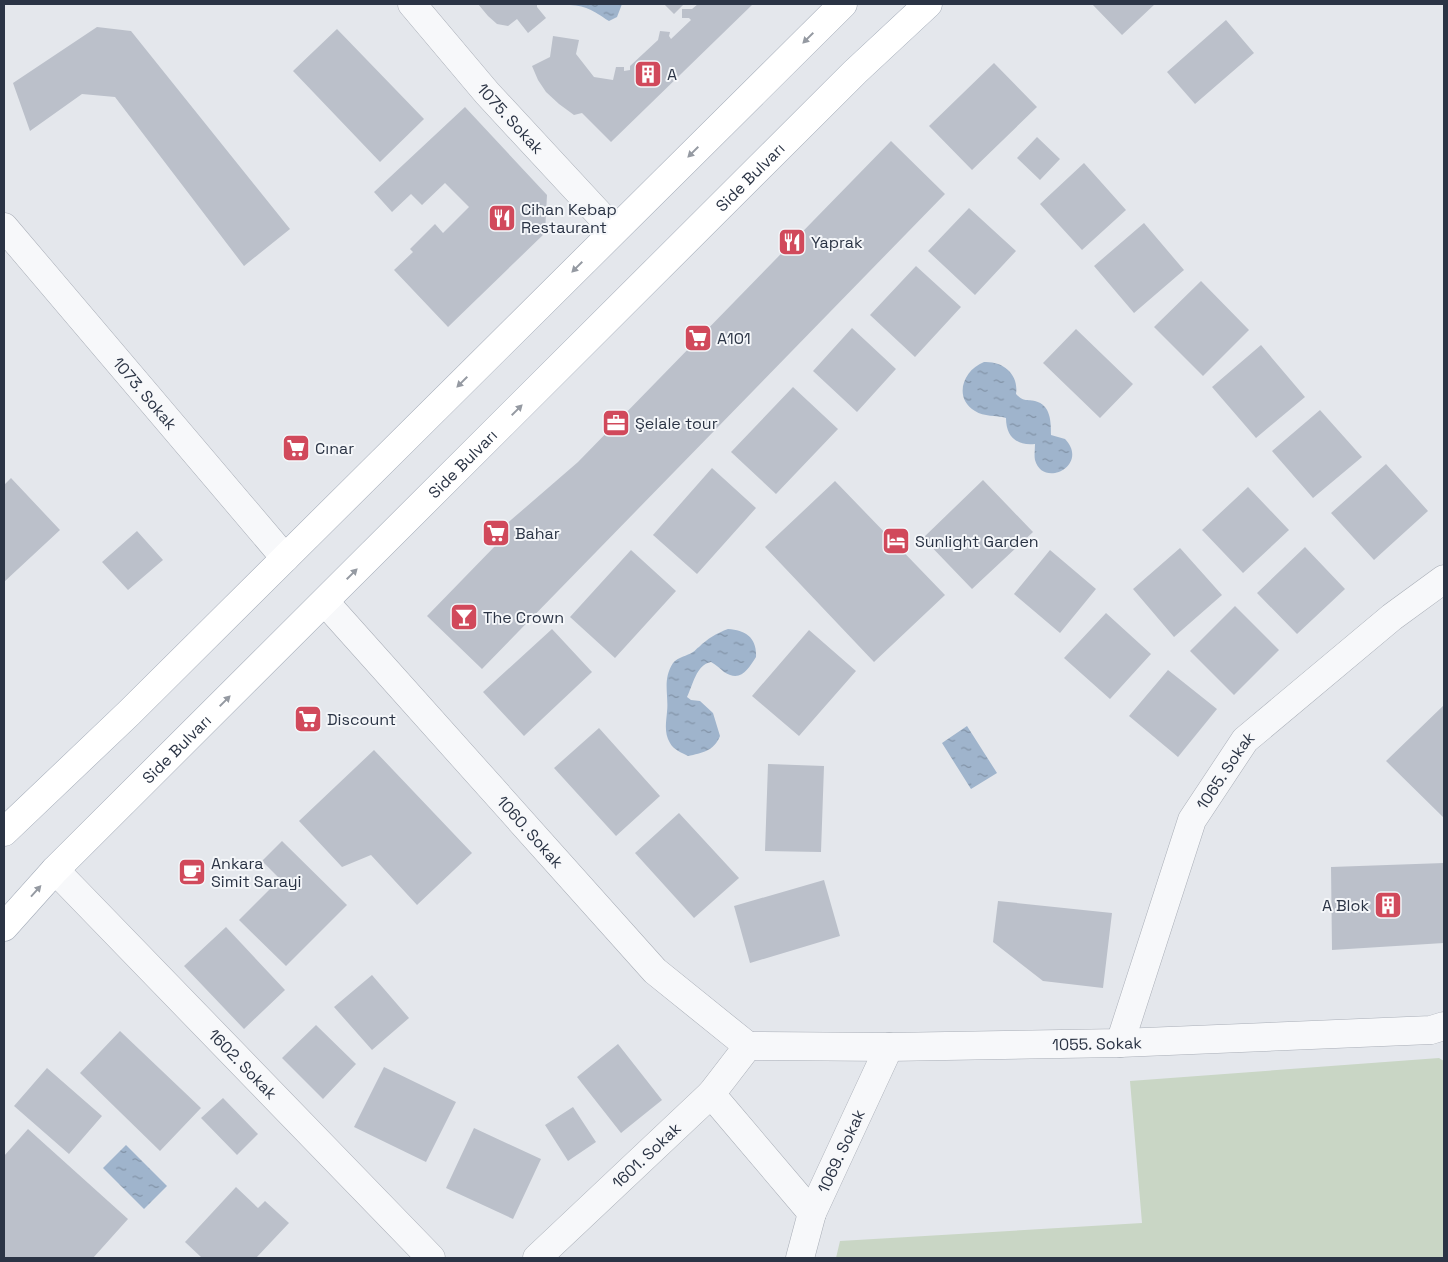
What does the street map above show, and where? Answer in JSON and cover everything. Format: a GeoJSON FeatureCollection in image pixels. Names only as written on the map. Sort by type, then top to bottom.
{"type":"FeatureCollection","features":[{"type":"Feature","properties":{"kind":"main road"},"geometry":{"type":"LineString","coordinates":[[4,832],[129,713],[843,4]]}},
{"type":"Feature","properties":{"kind":"main road","name":"Side Bulvarı"},"geometry":{"type":"LineString","coordinates":[[4,928],[55,870],[855,72],[928,4]]}},
{"type":"Feature","properties":{"kind":"street","name":"1075. Sokak"},"geometry":{"type":"LineString","coordinates":[[412,4],[487,93],[614,230]]}},
{"type":"Feature","properties":{"kind":"street","name":"1073. Sokak"},"geometry":{"type":"LineString","coordinates":[[4,227],[285,558]]}},
{"type":"Feature","properties":{"kind":"street","name":"1065. Sokak"},"geometry":{"type":"LineString","coordinates":[[1120,1043],[1192,820],[1245,740],[1392,617],[1444,579]]}},
{"type":"Feature","properties":{"kind":"street","name":"1060. Sokak"},"geometry":{"type":"LineString","coordinates":[[325,602],[655,971],[748,1046]]}},
{"type":"Feature","properties":{"kind":"street","name":"1602. Sokak"},"geometry":{"type":"LineString","coordinates":[[55,870],[430,1258]]}},
{"type":"Feature","properties":{"kind":"street","name":"1055. Sokak"},"geometry":{"type":"LineString","coordinates":[[748,1046],[889,1047],[1120,1043],[1431,1030],[1444,1026]]}},
{"type":"Feature","properties":{"kind":"street","name":"1601. Sokak"},"geometry":{"type":"LineString","coordinates":[[537,1258],[712,1094],[748,1046]]}},
{"type":"Feature","properties":{"kind":"street","name":"1069. Sokak"},"geometry":{"type":"LineString","coordinates":[[800,1258],[812,1213],[889,1047]]}},
{"type":"Feature","properties":{"kind":"street"},"geometry":{"type":"LineString","coordinates":[[712,1094],[812,1213]]}},
{"type":"Feature","properties":{"kind":"green space"},"geometry":{"type":"Polygon","coordinates":[[[1439,1058],[1444,1061],[1444,1258],[836,1258],[840,1241],[1142,1223],[1130,1081],[1439,1058]]]}},
{"type":"Feature","properties":{"kind":"water"},"geometry":{"type":"Polygon","coordinates":[[[561,4],[622,4],[617,17],[609,21],[587,8],[561,4]]]}},
{"type":"Feature","properties":{"kind":"water"},"geometry":{"type":"Polygon","coordinates":[[[984,362],[998,364],[1009,370],[1015,381],[1016,394],[1023,399],[1035,401],[1044,406],[1049,415],[1051,435],[1065,439],[1071,449],[1072,457],[1069,465],[1055,473],[1047,473],[1040,468],[1035,460],[1035,444],[1018,442],[1014,439],[1008,430],[1006,418],[982,414],[968,405],[964,399],[963,385],[971,371],[984,362]]]}},
{"type":"Feature","properties":{"kind":"water"},"geometry":{"type":"Polygon","coordinates":[[[728,629],[740,631],[749,636],[755,645],[756,657],[747,670],[735,676],[724,672],[711,662],[698,671],[687,697],[691,700],[700,701],[713,713],[720,736],[711,748],[688,756],[673,747],[666,732],[668,675],[675,661],[694,652],[712,636],[728,629]]]}},
{"type":"Feature","properties":{"kind":"water"},"geometry":{"type":"Polygon","coordinates":[[[967,726],[997,773],[971,789],[942,743],[967,726]]]}},
{"type":"Feature","properties":{"kind":"water"},"geometry":{"type":"Polygon","coordinates":[[[126,1145],[167,1186],[144,1209],[103,1168],[126,1145]]]}},
{"type":"Feature","properties":{"kind":"building"},"geometry":{"type":"Polygon","coordinates":[[[478,4],[537,4],[537,7],[546,18],[528,33],[517,19],[508,26],[497,24],[478,4]]]}},
{"type":"Feature","properties":{"kind":"building"},"geometry":{"type":"Polygon","coordinates":[[[664,4],[684,4],[674,14],[664,4]]]}},
{"type":"Feature","properties":{"kind":"building","name":"A"},"geometry":{"type":"Polygon","coordinates":[[[698,4],[753,4],[611,142],[582,113],[574,115],[546,92],[532,66],[550,57],[553,36],[579,40],[576,54],[594,77],[613,80],[616,67],[624,67],[624,71],[630,70],[630,66],[658,40],[660,31],[670,32],[669,36],[671,39],[691,20],[689,18],[682,18],[682,9],[692,9],[698,4]]]}},
{"type":"Feature","properties":{"kind":"building"},"geometry":{"type":"Polygon","coordinates":[[[1092,4],[1155,4],[1122,35],[1092,4]]]}},
{"type":"Feature","properties":{"kind":"building"},"geometry":{"type":"Polygon","coordinates":[[[1226,20],[1254,53],[1195,104],[1167,72],[1226,20]]]}},
{"type":"Feature","properties":{"kind":"building"},"geometry":{"type":"Polygon","coordinates":[[[97,27],[131,31],[290,229],[244,266],[115,97],[82,94],[30,131],[13,83],[97,27]]]}},
{"type":"Feature","properties":{"kind":"building"},"geometry":{"type":"Polygon","coordinates":[[[337,29],[424,119],[380,162],[293,71],[337,29]]]}},
{"type":"Feature","properties":{"kind":"building"},"geometry":{"type":"Polygon","coordinates":[[[994,63],[1037,107],[972,170],[929,126],[994,63]]]}},
{"type":"Feature","properties":{"kind":"building","name":"Cihan Kebap Restaurant"},"geometry":{"type":"Polygon","coordinates":[[[465,107],[547,195],[545,233],[448,327],[394,270],[413,252],[410,249],[435,224],[443,233],[469,207],[445,183],[422,205],[411,194],[392,212],[374,192],[465,107]]]}},
{"type":"Feature","properties":{"kind":"building"},"geometry":{"type":"Polygon","coordinates":[[[1037,137],[1060,159],[1040,180],[1017,158],[1037,137]]]}},
{"type":"Feature","properties":{"kind":"building"},"geometry":{"type":"Polygon","coordinates":[[[891,141],[945,194],[482,669],[427,616],[497,544],[496,533],[578,462],[891,141]]]}},
{"type":"Feature","properties":{"kind":"building"},"geometry":{"type":"Polygon","coordinates":[[[1084,163],[1126,210],[1082,250],[1040,204],[1084,163]]]}},
{"type":"Feature","properties":{"kind":"building"},"geometry":{"type":"Polygon","coordinates":[[[969,208],[1016,251],[975,295],[928,251],[969,208]]]}},
{"type":"Feature","properties":{"kind":"building"},"geometry":{"type":"Polygon","coordinates":[[[1144,223],[1184,270],[1134,313],[1094,266],[1144,223]]]}},
{"type":"Feature","properties":{"kind":"building"},"geometry":{"type":"Polygon","coordinates":[[[916,266],[961,307],[915,357],[870,315],[916,266]]]}},
{"type":"Feature","properties":{"kind":"building"},"geometry":{"type":"Polygon","coordinates":[[[1201,281],[1249,330],[1203,376],[1154,327],[1201,281]]]}},
{"type":"Feature","properties":{"kind":"building"},"geometry":{"type":"Polygon","coordinates":[[[852,328],[896,369],[857,412],[813,371],[852,328]]]}},
{"type":"Feature","properties":{"kind":"building"},"geometry":{"type":"Polygon","coordinates":[[[1076,329],[1133,384],[1100,418],[1043,363],[1076,329]]]}},
{"type":"Feature","properties":{"kind":"building"},"geometry":{"type":"Polygon","coordinates":[[[1261,345],[1305,397],[1256,438],[1212,387],[1261,345]]]}},
{"type":"Feature","properties":{"kind":"building"},"geometry":{"type":"Polygon","coordinates":[[[793,387],[838,429],[776,494],[731,452],[793,387]]]}},
{"type":"Feature","properties":{"kind":"building"},"geometry":{"type":"Polygon","coordinates":[[[1320,410],[1362,457],[1313,498],[1272,451],[1320,410]]]}},
{"type":"Feature","properties":{"kind":"building"},"geometry":{"type":"Polygon","coordinates":[[[1386,464],[1428,511],[1374,560],[1331,513],[1386,464]]]}},
{"type":"Feature","properties":{"kind":"building"},"geometry":{"type":"Polygon","coordinates":[[[712,468],[756,508],[697,574],[653,535],[712,468]]]}},
{"type":"Feature","properties":{"kind":"building"},"geometry":{"type":"Polygon","coordinates":[[[11,478],[60,530],[4,582],[4,485],[11,478]]]}},
{"type":"Feature","properties":{"kind":"building"},"geometry":{"type":"Polygon","coordinates":[[[983,480],[1033,532],[972,589],[923,538],[983,480]]]}},
{"type":"Feature","properties":{"kind":"building"},"geometry":{"type":"Polygon","coordinates":[[[835,481],[945,595],[874,662],[765,547],[835,481]]]}},
{"type":"Feature","properties":{"kind":"building"},"geometry":{"type":"Polygon","coordinates":[[[1248,487],[1289,530],[1243,573],[1202,530],[1248,487]]]}},
{"type":"Feature","properties":{"kind":"building"},"geometry":{"type":"Polygon","coordinates":[[[137,531],[163,560],[128,590],[102,562],[137,531]]]}},
{"type":"Feature","properties":{"kind":"building"},"geometry":{"type":"Polygon","coordinates":[[[1305,547],[1345,589],[1297,634],[1257,593],[1305,547]]]}},
{"type":"Feature","properties":{"kind":"building"},"geometry":{"type":"Polygon","coordinates":[[[1180,548],[1222,595],[1174,637],[1133,589],[1180,548]]]}},
{"type":"Feature","properties":{"kind":"building"},"geometry":{"type":"Polygon","coordinates":[[[631,550],[676,591],[615,658],[570,617],[631,550]]]}},
{"type":"Feature","properties":{"kind":"building"},"geometry":{"type":"Polygon","coordinates":[[[1050,550],[1096,589],[1060,633],[1014,594],[1050,550]]]}},
{"type":"Feature","properties":{"kind":"building"},"geometry":{"type":"Polygon","coordinates":[[[1235,606],[1279,650],[1234,695],[1190,651],[1235,606]]]}},
{"type":"Feature","properties":{"kind":"building"},"geometry":{"type":"Polygon","coordinates":[[[1106,613],[1151,654],[1110,699],[1064,658],[1106,613]]]}},
{"type":"Feature","properties":{"kind":"building"},"geometry":{"type":"Polygon","coordinates":[[[552,629],[592,672],[524,736],[483,692],[552,629]]]}},
{"type":"Feature","properties":{"kind":"building"},"geometry":{"type":"Polygon","coordinates":[[[809,630],[856,671],[799,736],[752,696],[809,630]]]}},
{"type":"Feature","properties":{"kind":"building"},"geometry":{"type":"Polygon","coordinates":[[[1168,670],[1217,709],[1178,757],[1129,716],[1168,670]]]}},
{"type":"Feature","properties":{"kind":"building"},"geometry":{"type":"Polygon","coordinates":[[[1444,705],[1444,818],[1386,761],[1444,705]]]}},
{"type":"Feature","properties":{"kind":"building"},"geometry":{"type":"Polygon","coordinates":[[[599,728],[660,796],[616,836],[554,768],[599,728]]]}},
{"type":"Feature","properties":{"kind":"building"},"geometry":{"type":"Polygon","coordinates":[[[374,750],[472,853],[417,905],[371,855],[342,867],[299,821],[374,750]]]}},
{"type":"Feature","properties":{"kind":"building"},"geometry":{"type":"Polygon","coordinates":[[[768,764],[824,766],[821,852],[765,851],[768,764]]]}},
{"type":"Feature","properties":{"kind":"building"},"geometry":{"type":"Polygon","coordinates":[[[679,813],[739,878],[694,918],[635,853],[679,813]]]}},
{"type":"Feature","properties":{"kind":"building"},"geometry":{"type":"Polygon","coordinates":[[[282,841],[347,905],[286,966],[239,920],[280,879],[262,861],[282,841]]]}},
{"type":"Feature","properties":{"kind":"building","name":"A Blok"},"geometry":{"type":"Polygon","coordinates":[[[1444,863],[1444,943],[1332,950],[1331,867],[1444,863]]]}},
{"type":"Feature","properties":{"kind":"building"},"geometry":{"type":"Polygon","coordinates":[[[824,880],[840,936],[750,963],[734,906],[824,880]]]}},
{"type":"Feature","properties":{"kind":"building"},"geometry":{"type":"Polygon","coordinates":[[[998,901],[1112,913],[1103,988],[1043,981],[993,942],[998,901]]]}},
{"type":"Feature","properties":{"kind":"building"},"geometry":{"type":"Polygon","coordinates":[[[226,927],[285,990],[244,1029],[184,966],[226,927]]]}},
{"type":"Feature","properties":{"kind":"building"},"geometry":{"type":"Polygon","coordinates":[[[372,975],[409,1018],[372,1050],[334,1007],[372,975]]]}},
{"type":"Feature","properties":{"kind":"building"},"geometry":{"type":"Polygon","coordinates":[[[316,1025],[356,1064],[323,1099],[282,1058],[316,1025]]]}},
{"type":"Feature","properties":{"kind":"building"},"geometry":{"type":"Polygon","coordinates":[[[120,1031],[201,1108],[160,1151],[80,1073],[120,1031]]]}},
{"type":"Feature","properties":{"kind":"building"},"geometry":{"type":"Polygon","coordinates":[[[618,1044],[662,1100],[621,1133],[577,1077],[618,1044]]]}},
{"type":"Feature","properties":{"kind":"building"},"geometry":{"type":"Polygon","coordinates":[[[384,1067],[456,1102],[426,1162],[354,1127],[384,1067]]]}},
{"type":"Feature","properties":{"kind":"building"},"geometry":{"type":"Polygon","coordinates":[[[47,1068],[102,1116],[69,1154],[14,1106],[47,1068]]]}},
{"type":"Feature","properties":{"kind":"building"},"geometry":{"type":"Polygon","coordinates":[[[223,1098],[258,1134],[237,1155],[201,1118],[223,1098]]]}},
{"type":"Feature","properties":{"kind":"building"},"geometry":{"type":"Polygon","coordinates":[[[573,1107],[596,1142],[568,1161],[545,1125],[573,1107]]]}},
{"type":"Feature","properties":{"kind":"building"},"geometry":{"type":"Polygon","coordinates":[[[474,1128],[541,1159],[513,1219],[446,1188],[474,1128]]]}},
{"type":"Feature","properties":{"kind":"building"},"geometry":{"type":"Polygon","coordinates":[[[28,1129],[128,1219],[93,1258],[4,1258],[4,1156],[28,1129]]]}},
{"type":"Feature","properties":{"kind":"building"},"geometry":{"type":"Polygon","coordinates":[[[236,1187],[258,1208],[265,1201],[289,1223],[256,1258],[202,1258],[185,1242],[236,1187]]]}},
{"type":"Feature","properties":{"kind":"place","name":"A"},"geometry":{"type":"Point","coordinates":[648,74]}},
{"type":"Feature","properties":{"kind":"place","name":"Cihan Kebap Restaurant"},"geometry":{"type":"Point","coordinates":[502,218]}},
{"type":"Feature","properties":{"kind":"place","name":"Yaprak"},"geometry":{"type":"Point","coordinates":[792,242]}},
{"type":"Feature","properties":{"kind":"place","name":"A101"},"geometry":{"type":"Point","coordinates":[698,338]}},
{"type":"Feature","properties":{"kind":"place","name":"Şelale tour"},"geometry":{"type":"Point","coordinates":[616,423]}},
{"type":"Feature","properties":{"kind":"place","name":"Cınar"},"geometry":{"type":"Point","coordinates":[296,448]}},
{"type":"Feature","properties":{"kind":"place","name":"Bahar"},"geometry":{"type":"Point","coordinates":[496,533]}},
{"type":"Feature","properties":{"kind":"place","name":"Sunlight Garden"},"geometry":{"type":"Point","coordinates":[896,541]}},
{"type":"Feature","properties":{"kind":"place","name":"The Crown"},"geometry":{"type":"Point","coordinates":[464,617]}},
{"type":"Feature","properties":{"kind":"place","name":"Discount"},"geometry":{"type":"Point","coordinates":[308,719]}},
{"type":"Feature","properties":{"kind":"place","name":"Ankara Simit Sarayi"},"geometry":{"type":"Point","coordinates":[192,872]}},
{"type":"Feature","properties":{"kind":"place","name":"A Blok"},"geometry":{"type":"Point","coordinates":[1388,905]}}]}
